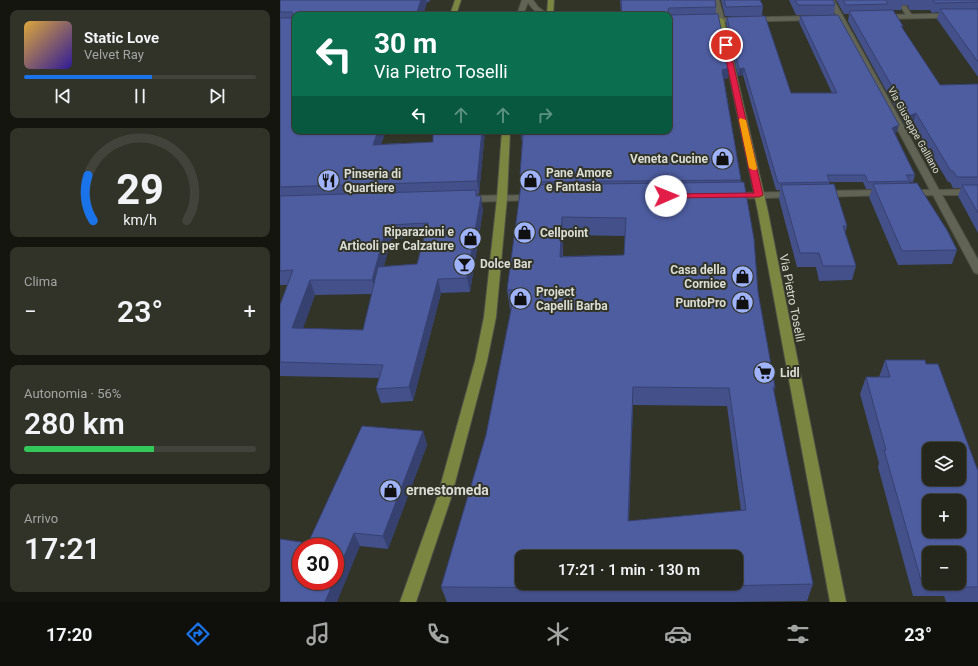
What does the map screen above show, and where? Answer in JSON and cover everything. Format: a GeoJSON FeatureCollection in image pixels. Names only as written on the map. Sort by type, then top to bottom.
{"type":"FeatureCollection","features":[{"type":"Feature","properties":{"kind":"main road"},"geometry":{"type":"LineString","coordinates":[[454,12],[458,0]]}},
{"type":"Feature","properties":{"kind":"main road"},"geometry":{"type":"LineString","coordinates":[[550,12],[551,0]]}},
{"type":"Feature","properties":{"kind":"main road"},"geometry":{"type":"LineString","coordinates":[[698,21],[721,20]]}},
{"type":"Feature","properties":{"kind":"main road","name":"Via Pietro Toselli"},"geometry":{"type":"LineString","coordinates":[[721,20],[759,195],[838,602]]}},
{"type":"Feature","properties":{"kind":"main road"},"geometry":{"type":"LineString","coordinates":[[408,602],[444,498],[481,361],[490,317],[502,198],[506,134]]}},
{"type":"Feature","properties":{"kind":"street"},"geometry":{"type":"LineString","coordinates":[[521,12],[525,0]]}},
{"type":"Feature","properties":{"kind":"street"},"geometry":{"type":"LineString","coordinates":[[530,0],[535,8],[541,12]]}},
{"type":"Feature","properties":{"kind":"street","name":"Via Pietro Toselli"},"geometry":{"type":"LineString","coordinates":[[716,0],[721,20]]}},
{"type":"Feature","properties":{"kind":"street","name":"Via Giuseppe Galliano"},"geometry":{"type":"LineString","coordinates":[[832,0],[844,18],[978,270]]}},
{"type":"Feature","properties":{"kind":"street"},"geometry":{"type":"LineString","coordinates":[[904,7],[910,17]]}},
{"type":"Feature","properties":{"kind":"street"},"geometry":{"type":"LineString","coordinates":[[872,17],[978,15]]}},
{"type":"Feature","properties":{"kind":"street"},"geometry":{"type":"LineString","coordinates":[[721,20],[844,18]]}},
{"type":"Feature","properties":{"kind":"street"},"geometry":{"type":"LineString","coordinates":[[720,196],[978,192]]}},
{"type":"Feature","properties":{"kind":"street"},"geometry":{"type":"LineString","coordinates":[[461,200],[542,198]]}},
{"type":"Feature","properties":{"kind":"building"},"geometry":{"type":"Polygon","coordinates":[[[280,0],[421,0],[417,12],[280,12],[280,0]]]}},
{"type":"Feature","properties":{"kind":"building"},"geometry":{"type":"Polygon","coordinates":[[[621,0],[715,0],[716,7],[669,8],[668,12],[622,12],[621,0]]]}},
{"type":"Feature","properties":{"kind":"building"},"geometry":{"type":"Polygon","coordinates":[[[724,0],[760,0],[763,6],[726,7],[724,0]]]}},
{"type":"Feature","properties":{"kind":"building"},"geometry":{"type":"Polygon","coordinates":[[[795,0],[833,0],[835,5],[798,5],[795,0]]]}},
{"type":"Feature","properties":{"kind":"building"},"geometry":{"type":"Polygon","coordinates":[[[843,0],[886,0],[888,4],[846,5],[843,0]]]}},
{"type":"Feature","properties":{"kind":"building"},"geometry":{"type":"Polygon","coordinates":[[[933,0],[978,0],[978,2],[935,3],[933,0]]]}},
{"type":"Feature","properties":{"kind":"building"},"geometry":{"type":"Polygon","coordinates":[[[940,9],[978,9],[978,62],[940,9]]]}},
{"type":"Feature","properties":{"kind":"building"},"geometry":{"type":"Polygon","coordinates":[[[893,10],[903,26],[901,26],[940,85],[978,84],[978,177],[957,177],[953,171],[951,171],[916,113],[909,116],[849,11],[893,10]]]}},
{"type":"Feature","properties":{"kind":"building"},"geometry":{"type":"Polygon","coordinates":[[[718,14],[729,68],[722,70],[741,180],[523,182],[524,175],[520,175],[523,134],[672,134],[672,15],[718,14]]]}},
{"type":"Feature","properties":{"kind":"building"},"geometry":{"type":"Polygon","coordinates":[[[838,15],[899,125],[892,128],[915,175],[906,175],[910,181],[868,182],[865,175],[827,175],[830,182],[778,183],[744,68],[739,69],[727,17],[765,16],[791,93],[837,93],[800,16],[838,15]]]}},
{"type":"Feature","properties":{"kind":"building"},"geometry":{"type":"Polygon","coordinates":[[[280,18],[291,18],[292,134],[377,134],[373,145],[433,142],[433,134],[482,134],[477,181],[280,187],[280,18]]]}},
{"type":"Feature","properties":{"kind":"building"},"geometry":{"type":"Polygon","coordinates":[[[744,182],[754,239],[758,292],[775,387],[773,387],[813,584],[743,585],[743,550],[515,550],[515,587],[441,587],[486,435],[515,290],[507,290],[521,185],[744,182]],[[562,217],[560,257],[624,255],[626,218],[562,217]],[[633,387],[628,521],[746,510],[729,388],[633,387]]]}},
{"type":"Feature","properties":{"kind":"building"},"geometry":{"type":"Polygon","coordinates":[[[917,183],[947,230],[957,250],[902,251],[873,184],[917,183]]]}},
{"type":"Feature","properties":{"kind":"building"},"geometry":{"type":"Polygon","coordinates":[[[834,184],[847,226],[843,226],[856,266],[823,266],[819,253],[800,253],[781,185],[834,184]]]}},
{"type":"Feature","properties":{"kind":"building"},"geometry":{"type":"Polygon","coordinates":[[[962,185],[978,185],[978,213],[962,185]]]}},
{"type":"Feature","properties":{"kind":"building"},"geometry":{"type":"Polygon","coordinates":[[[476,190],[476,196],[481,196],[467,278],[438,279],[409,387],[376,389],[383,365],[280,362],[280,305],[293,270],[280,271],[280,196],[476,190]],[[428,223],[387,225],[372,280],[310,280],[292,328],[363,330],[378,267],[417,264],[428,223]]]}},
{"type":"Feature","properties":{"kind":"building"},"geometry":{"type":"Polygon","coordinates":[[[885,360],[925,360],[926,364],[938,364],[978,471],[978,587],[966,587],[966,546],[922,546],[921,580],[884,450],[886,450],[866,377],[890,377],[885,360]]]}},
{"type":"Feature","properties":{"kind":"building"},"geometry":{"type":"Polygon","coordinates":[[[362,426],[423,431],[383,536],[354,533],[344,557],[344,538],[310,538],[362,426]]]}},
{"type":"Feature","properties":{"kind":"building"},"geometry":{"type":"Polygon","coordinates":[[[280,539],[292,541],[292,590],[330,590],[325,602],[280,602],[280,539]]]}},
{"type":"Feature","properties":{"kind":"slow traffic"},"geometry":{"type":"LineString","coordinates":[[742,120],[753,168]]}},
{"type":"Feature","properties":{"kind":"place","name":"Veneta Cucine"},"geometry":{"type":"Point","coordinates":[723,159]}},
{"type":"Feature","properties":{"kind":"place","name":"Pane Amore e Fantasia"},"geometry":{"type":"Point","coordinates":[530,180]}},
{"type":"Feature","properties":{"kind":"place","name":"Pinseria di Quartiere"},"geometry":{"type":"Point","coordinates":[329,181]}},
{"type":"Feature","properties":{"kind":"place","name":"Cellpoint"},"geometry":{"type":"Point","coordinates":[525,233]}},
{"type":"Feature","properties":{"kind":"place","name":"Riparazioni e Articoli per Calzature"},"geometry":{"type":"Point","coordinates":[470,239]}},
{"type":"Feature","properties":{"kind":"place","name":"Dolce Bar"},"geometry":{"type":"Point","coordinates":[464,264]}},
{"type":"Feature","properties":{"kind":"place","name":"Casa della Cornice"},"geometry":{"type":"Point","coordinates":[742,277]}},
{"type":"Feature","properties":{"kind":"place","name":"Project Capelli Barba"},"geometry":{"type":"Point","coordinates":[521,299]}},
{"type":"Feature","properties":{"kind":"place","name":"PuntoPro"},"geometry":{"type":"Point","coordinates":[742,303]}},
{"type":"Feature","properties":{"kind":"place","name":"Lidl"},"geometry":{"type":"Point","coordinates":[765,373]}},
{"type":"Feature","properties":{"kind":"place","name":"ernestomeda"},"geometry":{"type":"Point","coordinates":[390,490]}},
{"type":"Feature","properties":{"kind":"route"},"geometry":{"type":"LineString","coordinates":[[666,196],[759,195],[726,45]]}}]}
